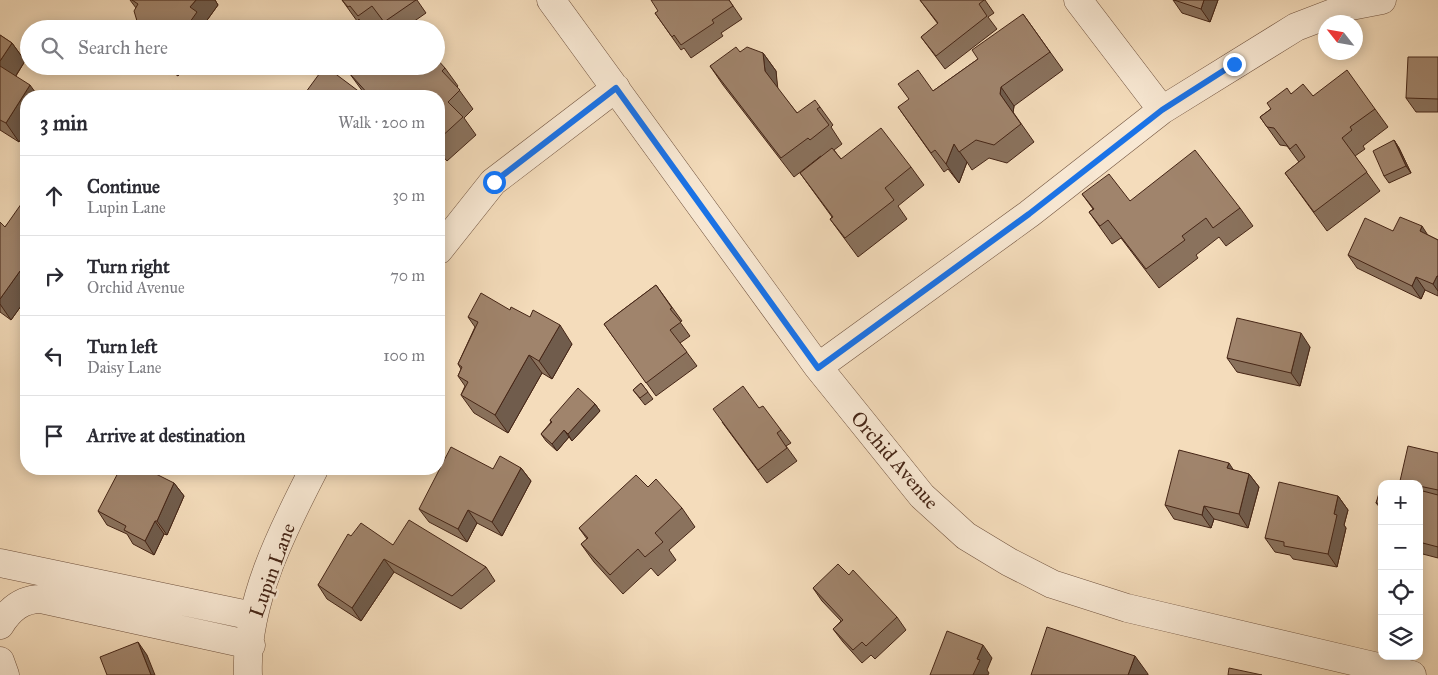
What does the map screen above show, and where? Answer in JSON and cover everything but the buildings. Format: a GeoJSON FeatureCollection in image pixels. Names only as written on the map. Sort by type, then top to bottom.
{"type":"FeatureCollection","features":[{"type":"Feature","properties":{"kind":"street","name":"Orchid Avenue"},"geometry":{"type":"LineString","coordinates":[[551,0],[818,368],[922,496],[966,536],[1009,562],[1052,584],[1127,608],[1412,675]]}},
{"type":"Feature","properties":{"kind":"street"},"geometry":{"type":"LineString","coordinates":[[1078,0],[1162,110]]}},
{"type":"Feature","properties":{"kind":"street"},"geometry":{"type":"LineString","coordinates":[[818,368],[1029,214],[1162,110],[1296,27],[1351,6],[1382,0]]}},
{"type":"Feature","properties":{"kind":"street"},"geometry":{"type":"LineString","coordinates":[[445,243],[494,182],[616,88]]}},
{"type":"Feature","properties":{"kind":"street","name":"Lupin Lane"},"geometry":{"type":"LineString","coordinates":[[248,675],[253,616],[271,565],[311,475]]}},
{"type":"Feature","properties":{"kind":"street"},"geometry":{"type":"LineString","coordinates":[[0,563],[253,616]]}},
{"type":"Feature","properties":{"kind":"street"},"geometry":{"type":"LineString","coordinates":[[0,625],[15,607],[32,599],[42,599],[251,645]]}},
{"type":"Feature","properties":{"kind":"street"},"geometry":{"type":"LineString","coordinates":[[0,660],[5,675]]}},
{"type":"Feature","properties":{"kind":"route"},"geometry":{"type":"LineString","coordinates":[[494,182],[616,88],[684,185],[818,368],[1029,214],[1162,110],[1234,64]]}}]}
